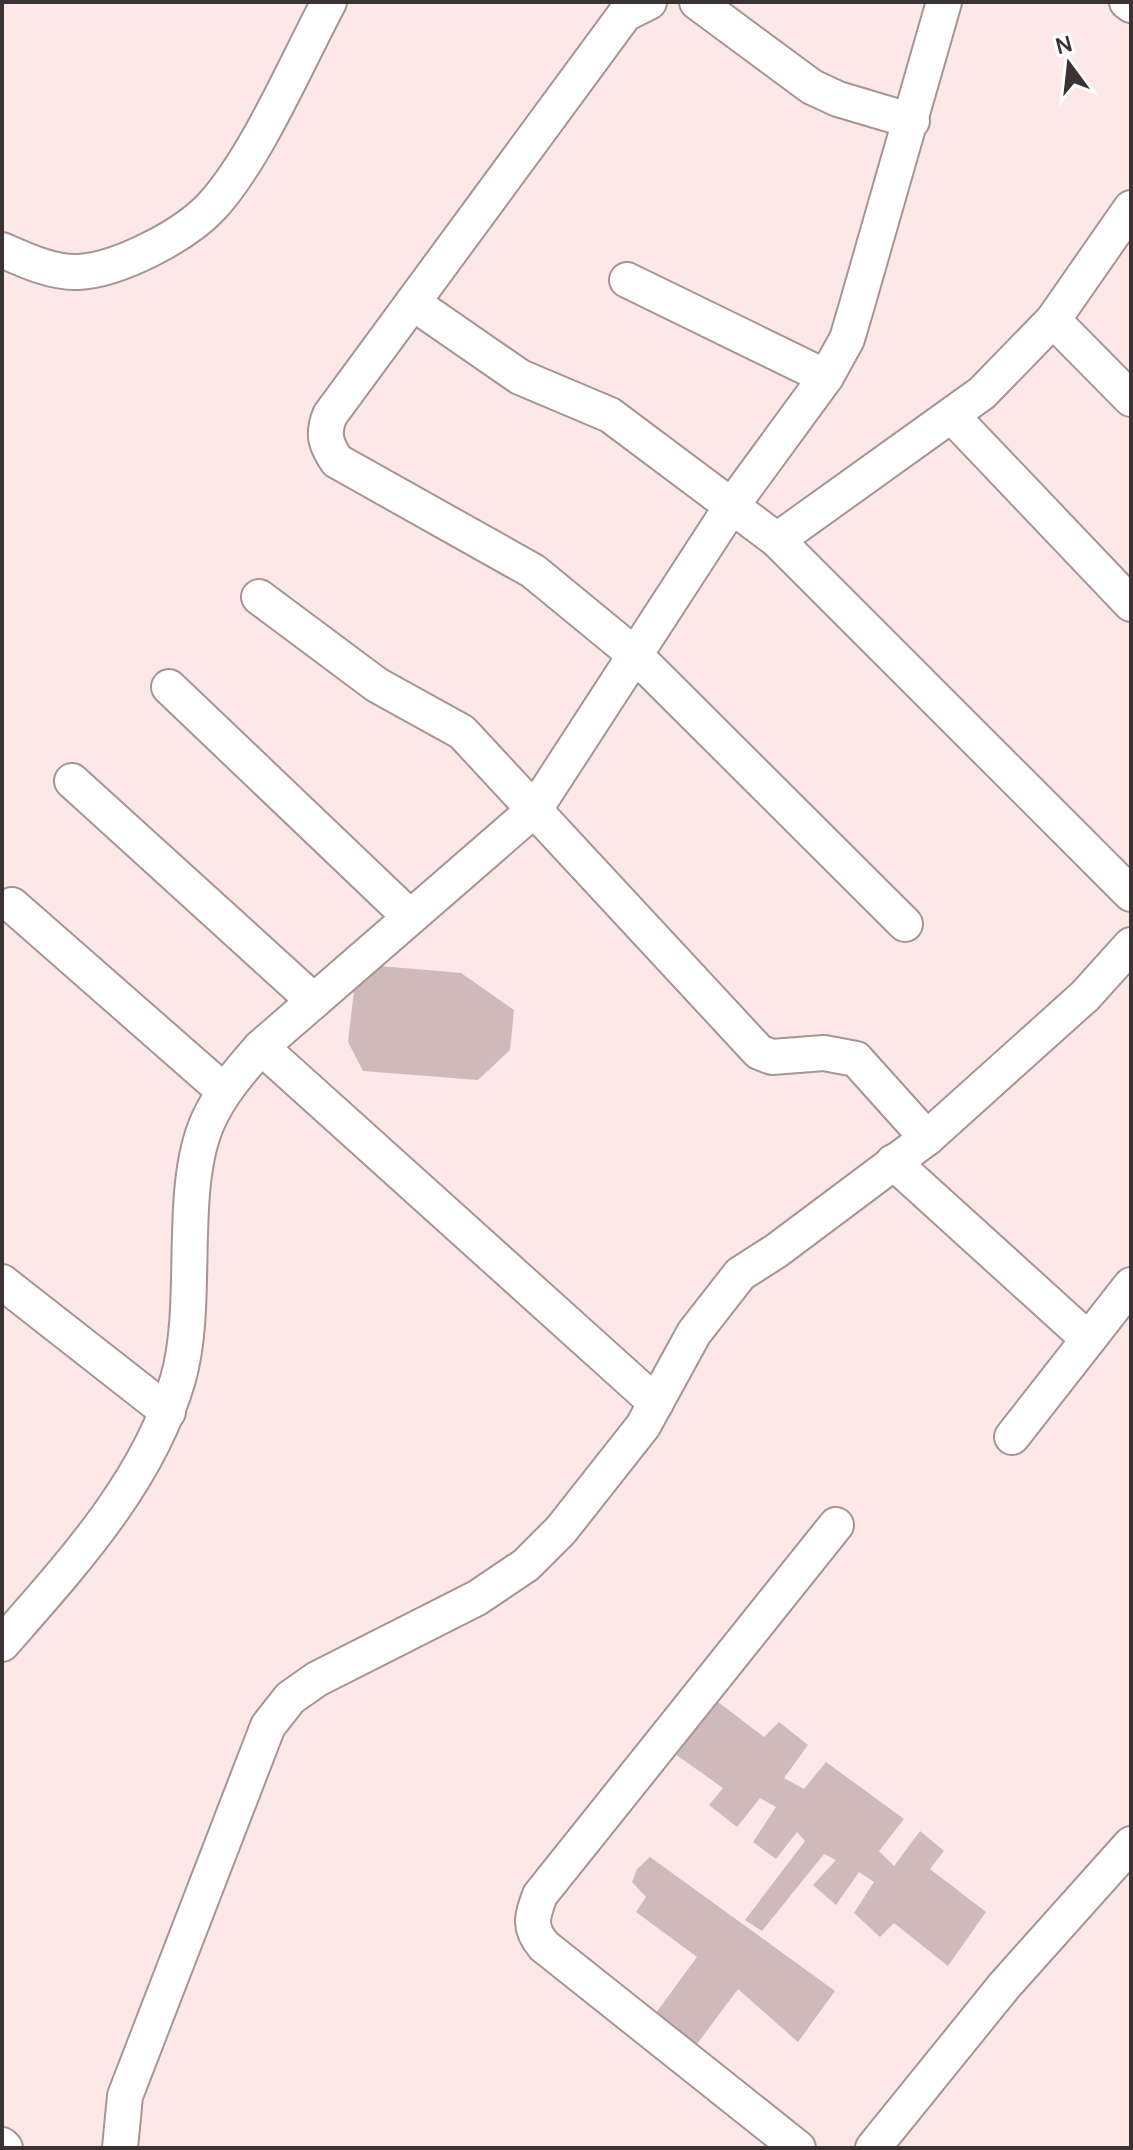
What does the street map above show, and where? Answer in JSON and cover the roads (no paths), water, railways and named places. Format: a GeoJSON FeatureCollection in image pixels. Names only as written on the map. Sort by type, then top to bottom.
{"type":"FeatureCollection","features":[{"type":"Feature","properties":{"kind":"street"},"geometry":{"type":"LineString","coordinates":[[2,250],[36,265],[78,272],[124,262],[168,239],[212,206],[240,169],[329,2]]}},
{"type":"Feature","properties":{"kind":"street"},"geometry":{"type":"LineString","coordinates":[[649,2],[625,14],[330,415],[324,428],[326,445],[337,461],[533,571],[634,654],[905,924]]}},
{"type":"Feature","properties":{"kind":"street"},"geometry":{"type":"LineString","coordinates":[[697,2],[812,87],[838,99],[912,121]]}},
{"type":"Feature","properties":{"kind":"street"},"geometry":{"type":"LineString","coordinates":[[2,1644],[93,1536],[152,1446],[168,1412],[179,1374],[187,1313],[196,1171],[207,1124],[224,1091],[261,1047],[535,809],[733,504],[826,377],[847,339],[944,2]]}},
{"type":"Feature","properties":{"kind":"street"},"geometry":{"type":"LineString","coordinates":[[777,540],[982,393],[1053,320],[1131,208]]}},
{"type":"Feature","properties":{"kind":"street"},"geometry":{"type":"LineString","coordinates":[[627,280],[826,377]]}},
{"type":"Feature","properties":{"kind":"street"},"geometry":{"type":"LineString","coordinates":[[413,303],[520,377],[610,415],[733,504],[777,540],[1131,894]]}},
{"type":"Feature","properties":{"kind":"street"},"geometry":{"type":"LineString","coordinates":[[1053,320],[1131,399]]}},
{"type":"Feature","properties":{"kind":"street"},"geometry":{"type":"LineString","coordinates":[[952,416],[1131,604]]}},
{"type":"Feature","properties":{"kind":"street"},"geometry":{"type":"LineString","coordinates":[[259,597],[377,685],[462,732],[759,1052],[772,1057],[824,1053],[856,1059],[927,1138]]}},
{"type":"Feature","properties":{"kind":"street"},"geometry":{"type":"LineString","coordinates":[[169,687],[410,917]]}},
{"type":"Feature","properties":{"kind":"street"},"geometry":{"type":"LineString","coordinates":[[72,781],[314,1001]]}},
{"type":"Feature","properties":{"kind":"street"},"geometry":{"type":"LineString","coordinates":[[12,905],[224,1091]]}},
{"type":"Feature","properties":{"kind":"street"},"geometry":{"type":"LineString","coordinates":[[120,2148],[125,2096],[268,1726],[290,1698],[317,1679],[477,1598],[526,1565],[570,1519],[643,1426],[694,1333],[740,1274],[776,1251],[927,1138],[1085,996],[1131,945]]}},
{"type":"Feature","properties":{"kind":"street"},"geometry":{"type":"LineString","coordinates":[[261,1047],[656,1403]]}},
{"type":"Feature","properties":{"kind":"street"},"geometry":{"type":"LineString","coordinates":[[893,1162],[1088,1339]]}},
{"type":"Feature","properties":{"kind":"street"},"geometry":{"type":"LineString","coordinates":[[2,1282],[168,1412]]}},
{"type":"Feature","properties":{"kind":"street"},"geometry":{"type":"LineString","coordinates":[[1012,1437],[1131,1285]]}},
{"type":"Feature","properties":{"kind":"street"},"geometry":{"type":"LineString","coordinates":[[798,2148],[544,1946],[533,1934],[531,1917],[540,1895],[836,1525]]}},
{"type":"Feature","properties":{"kind":"street"},"geometry":{"type":"LineString","coordinates":[[873,2148],[1004,1986],[1131,1844]]}}]}
